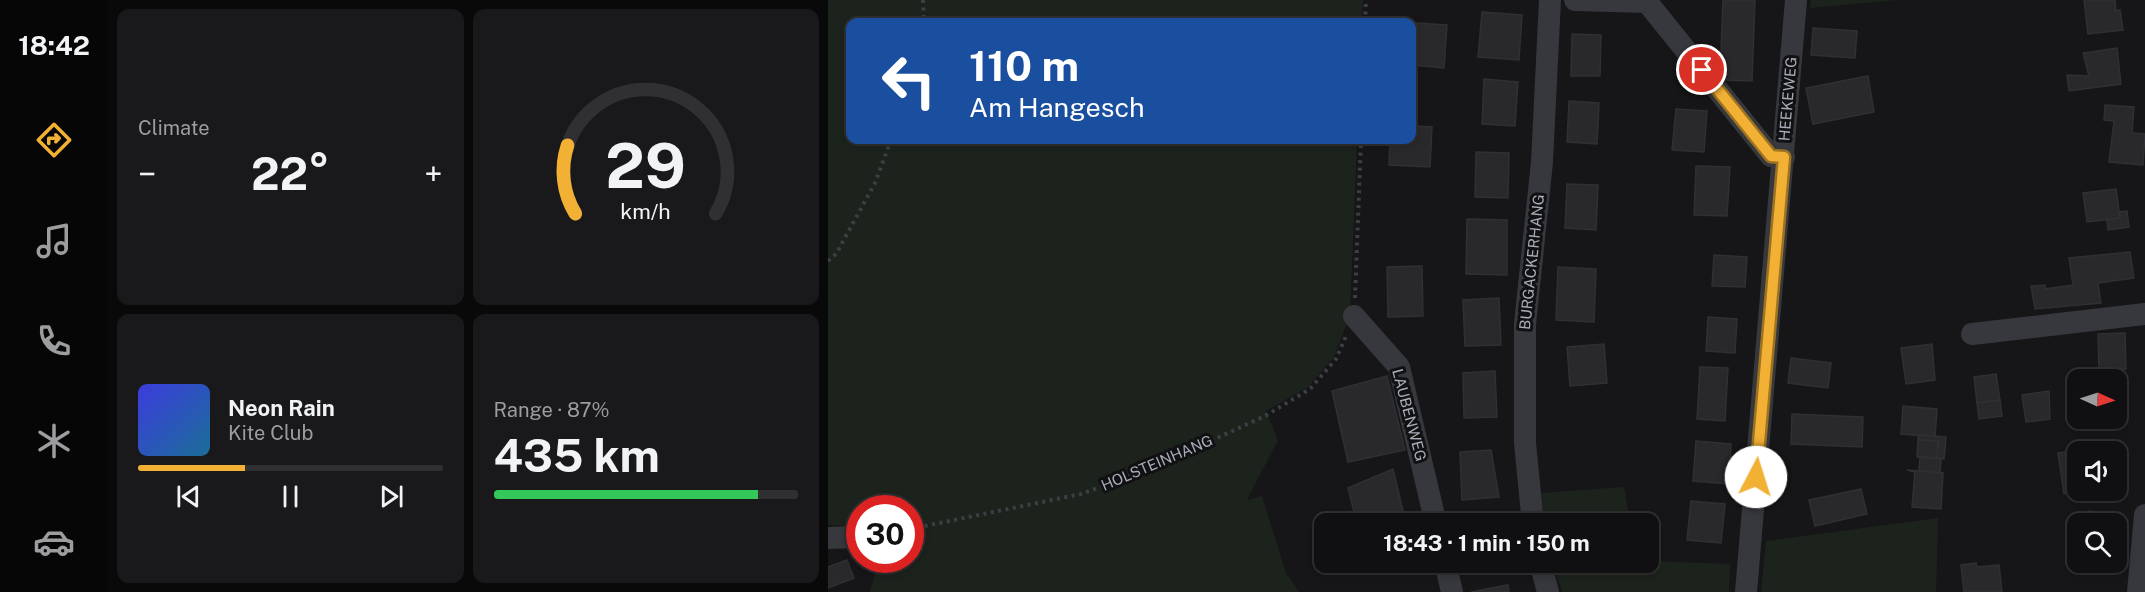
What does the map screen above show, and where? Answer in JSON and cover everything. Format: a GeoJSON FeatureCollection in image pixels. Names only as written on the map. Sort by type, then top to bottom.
{"type":"FeatureCollection","features":[{"type":"Feature","properties":{"kind":"street","name":"BURGACKERHANG"},"geometry":{"type":"LineString","coordinates":[[1532,513],[1525,443],[1525,324],[1542,162],[1550,0]]}},
{"type":"Feature","properties":{"kind":"street"},"geometry":{"type":"LineString","coordinates":[[1575,0],[1647,2],[1771,156],[1784,157]]}},
{"type":"Feature","properties":{"kind":"street","name":"HEEKEWEG"},"geometry":{"type":"LineString","coordinates":[[1746,592],[1796,0]]}},
{"type":"Feature","properties":{"kind":"street"},"geometry":{"type":"LineString","coordinates":[[1972,334],[2145,314]]}},
{"type":"Feature","properties":{"kind":"street","name":"LAUBENWEG"},"geometry":{"type":"LineString","coordinates":[[1354,316],[1399,367],[1433,513]]}},
{"type":"Feature","properties":{"kind":"street"},"geometry":{"type":"LineString","coordinates":[[2138,592],[2145,515]]}},
{"type":"Feature","properties":{"kind":"street"},"geometry":{"type":"LineString","coordinates":[[828,538],[846,537]]}},
{"type":"Feature","properties":{"kind":"street"},"geometry":{"type":"LineString","coordinates":[[1448,573],[1452,592]]}},
{"type":"Feature","properties":{"kind":"street"},"geometry":{"type":"LineString","coordinates":[[1543,573],[1548,592]]}},
{"type":"Feature","properties":{"kind":"path"},"geometry":{"type":"LineString","coordinates":[[923,0],[924,18]]}},
{"type":"Feature","properties":{"kind":"path"},"geometry":{"type":"LineString","coordinates":[[1365,18],[1366,0]]}},
{"type":"Feature","properties":{"kind":"path"},"geometry":{"type":"LineString","coordinates":[[828,261],[836,254],[876,183],[890,144]]}},
{"type":"Feature","properties":{"kind":"path"},"geometry":{"type":"LineString","coordinates":[[1354,316],[1361,144]]}},
{"type":"Feature","properties":{"kind":"path","name":"HOLSTEINHANG"},"geometry":{"type":"LineString","coordinates":[[924,527],[1081,494],[1152,468],[1266,416],[1310,389],[1336,359],[1354,316]]}},
{"type":"Feature","properties":{"kind":"shaded area"},"geometry":{"type":"Polygon","coordinates":[[[828,0],[1363,0],[1362,18],[846,18],[846,144],[1357,144],[1350,315],[1334,357],[1308,387],[1266,411],[1278,440],[1247,500],[1262,496],[1286,573],[1299,592],[870,592],[875,573],[924,573],[924,495],[846,495],[846,526],[828,525],[828,0]]]}},
{"type":"Feature","properties":{"kind":"shaded area"},"geometry":{"type":"Polygon","coordinates":[[[1811,0],[1897,0],[1810,8],[1811,0]]]}},
{"type":"Feature","properties":{"kind":"shaded area"},"geometry":{"type":"Polygon","coordinates":[[[1624,487],[1628,513],[1544,513],[1541,493],[1624,487]]]}},
{"type":"Feature","properties":{"kind":"shaded area"},"geometry":{"type":"Polygon","coordinates":[[[1938,518],[1936,592],[1761,592],[1766,541],[1938,518]]]}},
{"type":"Feature","properties":{"kind":"shaded area"},"geometry":{"type":"Polygon","coordinates":[[[1659,561],[1730,564],[1729,592],[1562,592],[1556,573],[1659,573],[1659,561]]]}},
{"type":"Feature","properties":{"kind":"building"},"geometry":{"type":"Polygon","coordinates":[[[1723,0],[1755,0],[1752,81],[1720,80],[1723,0]]]}},
{"type":"Feature","properties":{"kind":"building"},"geometry":{"type":"Polygon","coordinates":[[[2084,0],[2115,0],[2116,11],[2120,10],[2123,30],[2088,34],[2084,0]]]}},
{"type":"Feature","properties":{"kind":"building"},"geometry":{"type":"Polygon","coordinates":[[[1482,12],[1522,15],[1519,60],[1478,57],[1482,12]]]}},
{"type":"Feature","properties":{"kind":"building"},"geometry":{"type":"Polygon","coordinates":[[[1416,23],[1447,25],[1444,68],[1416,65],[1416,23]]]}},
{"type":"Feature","properties":{"kind":"building"},"geometry":{"type":"Polygon","coordinates":[[[1813,28],[1857,31],[1855,58],[1811,55],[1813,28]]]}},
{"type":"Feature","properties":{"kind":"building"},"geometry":{"type":"Polygon","coordinates":[[[1572,34],[1601,35],[1600,76],[1571,76],[1572,34]]]}},
{"type":"Feature","properties":{"kind":"building"},"geometry":{"type":"Polygon","coordinates":[[[2117,48],[2121,84],[2069,91],[2067,75],[2089,76],[2083,53],[2117,48]]]}},
{"type":"Feature","properties":{"kind":"building"},"geometry":{"type":"Polygon","coordinates":[[[1868,76],[1874,112],[1813,124],[1806,88],[1868,76]]]}},
{"type":"Feature","properties":{"kind":"building"},"geometry":{"type":"Polygon","coordinates":[[[1484,79],[1518,82],[1515,126],[1482,124],[1484,79]]]}},
{"type":"Feature","properties":{"kind":"building"},"geometry":{"type":"Polygon","coordinates":[[[1569,101],[1599,103],[1597,144],[1567,142],[1569,101]]]}},
{"type":"Feature","properties":{"kind":"building"},"geometry":{"type":"Polygon","coordinates":[[[2105,105],[2134,107],[2132,133],[2145,134],[2143,165],[2109,162],[2114,121],[2104,120],[2105,105]]]}},
{"type":"Feature","properties":{"kind":"building"},"geometry":{"type":"Polygon","coordinates":[[[1676,109],[1707,111],[1704,152],[1672,150],[1676,109]]]}},
{"type":"Feature","properties":{"kind":"building"},"geometry":{"type":"Polygon","coordinates":[[[1416,126],[1432,127],[1430,167],[1389,165],[1390,144],[1416,144],[1416,126]]]}},
{"type":"Feature","properties":{"kind":"building"},"geometry":{"type":"Polygon","coordinates":[[[1476,152],[1509,153],[1508,198],[1475,197],[1476,152]]]}},
{"type":"Feature","properties":{"kind":"building"},"geometry":{"type":"Polygon","coordinates":[[[1696,166],[1730,167],[1727,216],[1694,215],[1696,166]]]}},
{"type":"Feature","properties":{"kind":"building"},"geometry":{"type":"Polygon","coordinates":[[[1567,184],[1598,185],[1596,230],[1565,228],[1567,184]]]}},
{"type":"Feature","properties":{"kind":"building"},"geometry":{"type":"Polygon","coordinates":[[[2116,189],[2120,218],[2087,222],[2083,193],[2116,189]]]}},
{"type":"Feature","properties":{"kind":"building"},"geometry":{"type":"Polygon","coordinates":[[[2127,211],[2129,227],[2108,230],[2107,220],[2120,218],[2119,212],[2127,211]]]}},
{"type":"Feature","properties":{"kind":"building"},"geometry":{"type":"Polygon","coordinates":[[[1467,219],[1507,220],[1507,275],[1466,274],[1467,219]]]}},
{"type":"Feature","properties":{"kind":"building"},"geometry":{"type":"Polygon","coordinates":[[[2130,252],[2134,278],[2098,283],[2101,303],[2035,309],[2031,286],[2045,285],[2045,289],[2073,285],[2069,258],[2130,252]]]}},
{"type":"Feature","properties":{"kind":"building"},"geometry":{"type":"Polygon","coordinates":[[[1714,255],[1747,257],[1745,287],[1712,286],[1714,255]]]}},
{"type":"Feature","properties":{"kind":"building"},"geometry":{"type":"Polygon","coordinates":[[[1422,266],[1423,316],[1388,317],[1387,267],[1422,266]]]}},
{"type":"Feature","properties":{"kind":"building"},"geometry":{"type":"Polygon","coordinates":[[[1558,267],[1596,269],[1594,322],[1556,320],[1558,267]]]}},
{"type":"Feature","properties":{"kind":"building"},"geometry":{"type":"Polygon","coordinates":[[[1499,298],[1501,345],[1465,346],[1463,300],[1499,298]]]}},
{"type":"Feature","properties":{"kind":"building"},"geometry":{"type":"Polygon","coordinates":[[[1708,317],[1737,319],[1735,353],[1706,351],[1708,317]]]}},
{"type":"Feature","properties":{"kind":"building"},"geometry":{"type":"Polygon","coordinates":[[[2125,333],[2126,369],[2099,369],[2098,334],[2125,333]]]}},
{"type":"Feature","properties":{"kind":"building"},"geometry":{"type":"Polygon","coordinates":[[[1604,344],[1607,383],[1570,386],[1567,347],[1604,344]]]}},
{"type":"Feature","properties":{"kind":"building"},"geometry":{"type":"Polygon","coordinates":[[[1932,344],[1935,380],[1906,384],[1901,348],[1932,344]]]}},
{"type":"Feature","properties":{"kind":"building"},"geometry":{"type":"Polygon","coordinates":[[[1791,358],[1831,363],[1828,388],[1788,383],[1791,358]]]}},
{"type":"Feature","properties":{"kind":"building"},"geometry":{"type":"Polygon","coordinates":[[[1700,367],[1728,368],[1725,421],[1697,419],[1700,367]]]}},
{"type":"Feature","properties":{"kind":"building"},"geometry":{"type":"Polygon","coordinates":[[[1495,371],[1497,417],[1464,418],[1463,373],[1495,371]]]}},
{"type":"Feature","properties":{"kind":"building"},"geometry":{"type":"Polygon","coordinates":[[[1996,374],[2000,400],[1977,403],[1974,377],[1996,374]]]}},
{"type":"Feature","properties":{"kind":"building"},"geometry":{"type":"Polygon","coordinates":[[[1387,376],[1405,450],[1348,462],[1332,391],[1387,376]]]}},
{"type":"Feature","properties":{"kind":"building"},"geometry":{"type":"Polygon","coordinates":[[[2049,391],[2050,419],[2026,422],[2022,395],[2049,391]]]}},
{"type":"Feature","properties":{"kind":"building"},"geometry":{"type":"Polygon","coordinates":[[[2000,400],[2002,416],[1979,419],[1977,403],[2000,400]]]}},
{"type":"Feature","properties":{"kind":"building"},"geometry":{"type":"Polygon","coordinates":[[[1903,406],[1937,409],[1935,437],[1901,434],[1903,406]]]}},
{"type":"Feature","properties":{"kind":"building"},"geometry":{"type":"Polygon","coordinates":[[[1792,414],[1863,417],[1862,447],[1791,444],[1792,414]]]}},
{"type":"Feature","properties":{"kind":"building"},"geometry":{"type":"Polygon","coordinates":[[[1919,435],[1946,437],[1944,459],[1937,458],[1938,441],[1918,440],[1919,435]]]}},
{"type":"Feature","properties":{"kind":"building"},"geometry":{"type":"Polygon","coordinates":[[[1918,440],[1938,441],[1937,458],[1917,457],[1918,440]]]}},
{"type":"Feature","properties":{"kind":"building"},"geometry":{"type":"Polygon","coordinates":[[[1696,441],[1731,444],[1729,484],[1693,481],[1696,441]]]}},
{"type":"Feature","properties":{"kind":"building"},"geometry":{"type":"Polygon","coordinates":[[[1491,450],[1499,497],[1462,500],[1460,452],[1491,450]]]}},
{"type":"Feature","properties":{"kind":"building"},"geometry":{"type":"Polygon","coordinates":[[[2067,452],[2067,494],[2064,494],[2058,453],[2067,452]]]}},
{"type":"Feature","properties":{"kind":"building"},"geometry":{"type":"Polygon","coordinates":[[[1920,457],[1941,459],[1940,473],[1919,471],[1920,457]]]}},
{"type":"Feature","properties":{"kind":"building"},"geometry":{"type":"Polygon","coordinates":[[[1393,469],[1403,513],[1354,513],[1348,488],[1393,469]]]}},
{"type":"Feature","properties":{"kind":"building"},"geometry":{"type":"Polygon","coordinates":[[[1907,470],[1943,473],[1941,509],[1912,507],[1915,472],[1907,470]]]}},
{"type":"Feature","properties":{"kind":"building"},"geometry":{"type":"Polygon","coordinates":[[[1861,489],[1867,514],[1815,526],[1809,500],[1861,489]]]}},
{"type":"Feature","properties":{"kind":"building"},"geometry":{"type":"Polygon","coordinates":[[[1691,501],[1725,504],[1721,543],[1687,540],[1691,501]]]}},
{"type":"Feature","properties":{"kind":"building"},"geometry":{"type":"Polygon","coordinates":[[[846,560],[846,573],[852,573],[854,578],[828,588],[828,567],[846,560]]]}},
{"type":"Feature","properties":{"kind":"building"},"geometry":{"type":"Polygon","coordinates":[[[1976,563],[1977,567],[1999,565],[2002,592],[1964,592],[1961,565],[1976,563]]]}},
{"type":"Feature","properties":{"kind":"building"},"geometry":{"type":"Polygon","coordinates":[[[1508,585],[1509,592],[1471,592],[1508,585]]]}},
{"type":"Feature","properties":{"kind":"route"},"geometry":{"type":"LineString","coordinates":[[1702,70],[1771,156],[1784,157],[1756,477]]}}]}
